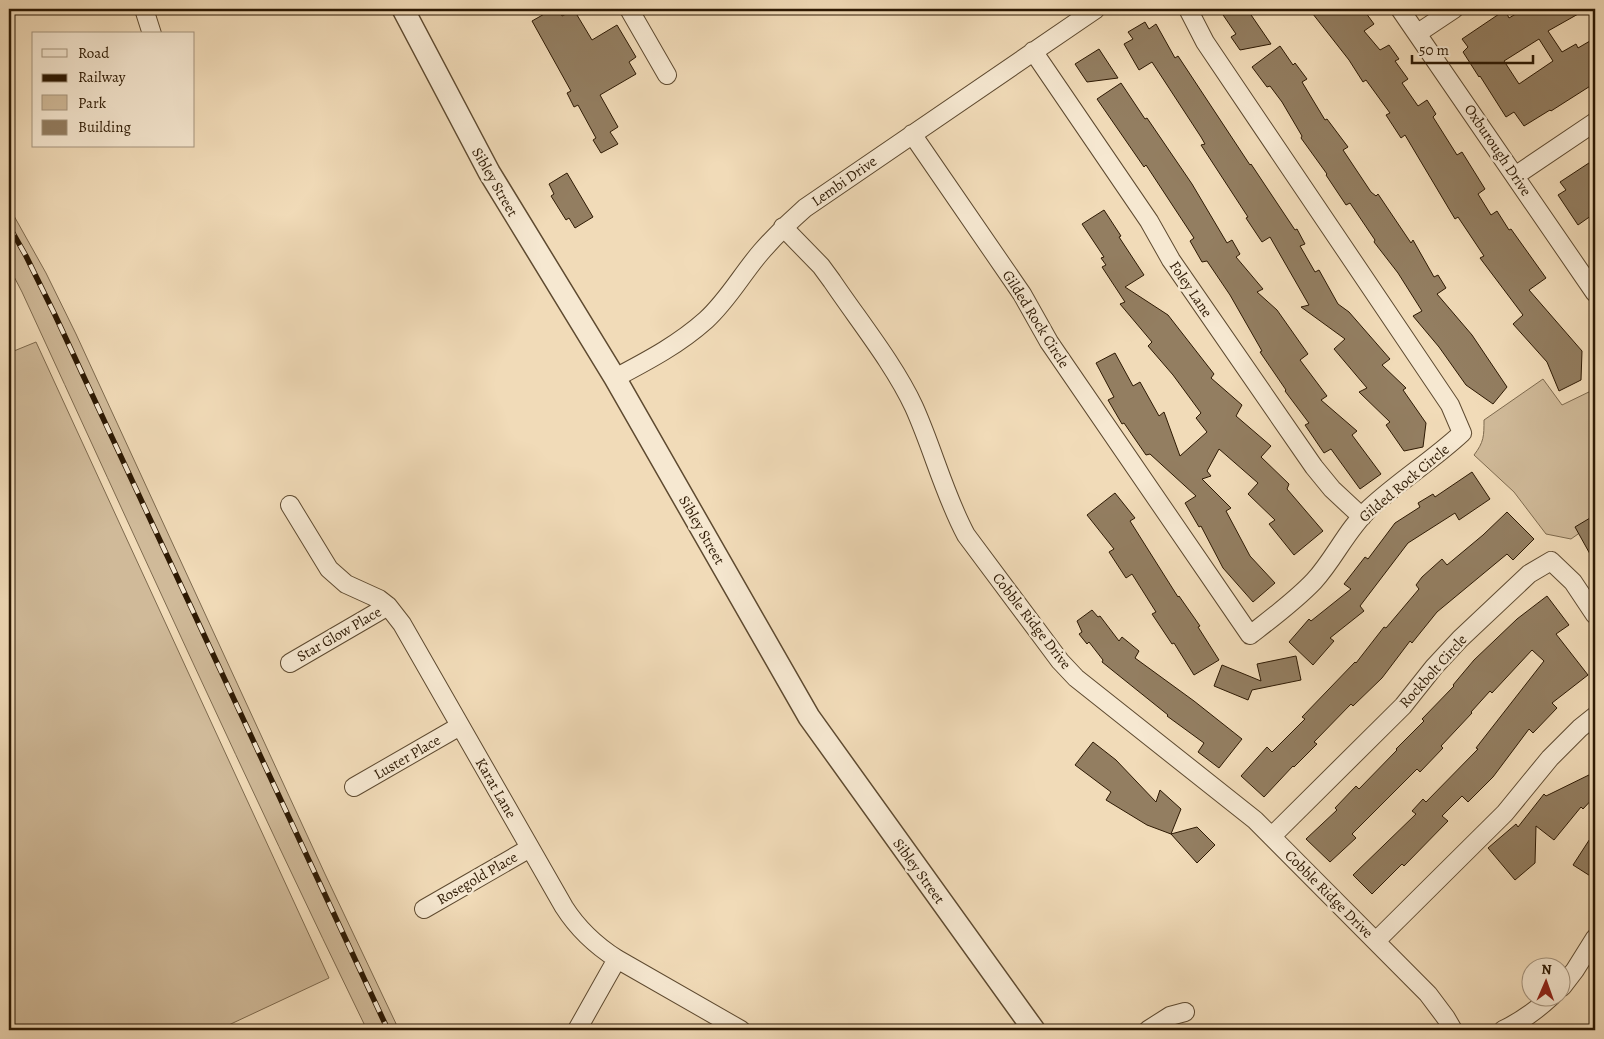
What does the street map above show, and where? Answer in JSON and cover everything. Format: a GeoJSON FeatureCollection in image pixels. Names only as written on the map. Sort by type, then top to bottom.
{"type":"FeatureCollection","features":[{"type":"Feature","properties":{"kind":"street"},"geometry":{"type":"LineString","coordinates":[[144,9],[151,32]]}},
{"type":"Feature","properties":{"kind":"street","name":"Sibley Street"},"geometry":{"type":"LineString","coordinates":[[403,9],[489,172],[615,378],[809,717],[1034,1030]]}},
{"type":"Feature","properties":{"kind":"street"},"geometry":{"type":"LineString","coordinates":[[629,9],[667,75]]}},
{"type":"Feature","properties":{"kind":"street","name":"Lembi Drive"},"geometry":{"type":"LineString","coordinates":[[615,378],[664,352],[707,320],[731,293],[760,253],[783,227],[805,208],[1096,9]]}},
{"type":"Feature","properties":{"kind":"street","name":"Gilded Rock Circle"},"geometry":{"type":"LineString","coordinates":[[912,134],[1022,294],[1049,342],[1250,635],[1315,580],[1347,534],[1370,508],[1462,433],[1450,406],[1205,42],[1188,9]]}},
{"type":"Feature","properties":{"kind":"street","name":"Oxburough Drive"},"geometry":{"type":"LineString","coordinates":[[1400,9],[1595,293]]}},
{"type":"Feature","properties":{"kind":"street"},"geometry":{"type":"LineString","coordinates":[[1418,33],[1454,9]]}},
{"type":"Feature","properties":{"kind":"street","name":"Foley Lane"},"geometry":{"type":"LineString","coordinates":[[1032,51],[1149,221],[1171,260],[1314,467],[1332,489],[1362,517]]}},
{"type":"Feature","properties":{"kind":"street"},"geometry":{"type":"LineString","coordinates":[[1515,176],[1595,122]]}},
{"type":"Feature","properties":{"kind":"street","name":"Cobble Ridge Drive"},"geometry":{"type":"LineString","coordinates":[[783,227],[821,266],[901,382],[914,408],[954,513],[966,535],[1060,661],[1076,678],[1255,820],[1272,836],[1428,994],[1446,1018],[1452,1030]]}},
{"type":"Feature","properties":{"kind":"street"},"geometry":{"type":"LineString","coordinates":[[290,505],[328,570],[346,584],[368,593],[388,606]]}},
{"type":"Feature","properties":{"kind":"street","name":"Rockbolt Circle"},"geometry":{"type":"LineString","coordinates":[[1272,836],[1403,706],[1460,639],[1529,574],[1551,561],[1573,582],[1595,615]]}},
{"type":"Feature","properties":{"kind":"street","name":"Star Glow Place"},"geometry":{"type":"LineString","coordinates":[[290,663],[388,606]]}},
{"type":"Feature","properties":{"kind":"street","name":"Karat Lane"},"geometry":{"type":"LineString","coordinates":[[388,606],[402,624],[572,919],[592,941],[617,959],[741,1030]]}},
{"type":"Feature","properties":{"kind":"street"},"geometry":{"type":"LineString","coordinates":[[1376,941],[1505,813],[1550,758],[1595,716]]}},
{"type":"Feature","properties":{"kind":"street","name":"Luster Place"},"geometry":{"type":"LineString","coordinates":[[354,787],[460,726]]}},
{"type":"Feature","properties":{"kind":"street","name":"Rosegold Place"},"geometry":{"type":"LineString","coordinates":[[424,908],[530,848]]}},
{"type":"Feature","properties":{"kind":"street"},"geometry":{"type":"LineString","coordinates":[[1572,974],[1595,938]]}},
{"type":"Feature","properties":{"kind":"street"},"geometry":{"type":"LineString","coordinates":[[577,1030],[617,959]]}},
{"type":"Feature","properties":{"kind":"street"},"geometry":{"type":"LineString","coordinates":[[1504,1030],[1526,1017],[1540,1006]]}},
{"type":"Feature","properties":{"kind":"street"},"geometry":{"type":"LineString","coordinates":[[1148,1030],[1170,1016],[1186,1012]]}},
{"type":"Feature","properties":{"kind":"green space"},"geometry":{"type":"Polygon","coordinates":[[[9,207],[46,273],[76,334],[399,1030],[367,1030],[279,846],[9,267],[9,207]]]}},
{"type":"Feature","properties":{"kind":"green space"},"geometry":{"type":"Polygon","coordinates":[[[36,342],[329,978],[218,1030],[9,1030],[9,353],[36,342]]]}},
{"type":"Feature","properties":{"kind":"green space"},"geometry":{"type":"Polygon","coordinates":[[[1543,379],[1562,405],[1595,389],[1595,522],[1571,539],[1546,534],[1514,492],[1474,455],[1483,439],[1484,420],[1543,379]]]}},
{"type":"Feature","properties":{"kind":"building"},"geometry":{"type":"Polygon","coordinates":[[[553,9],[558,9],[562,16],[574,10],[592,40],[617,25],[636,57],[629,62],[636,74],[600,95],[618,127],[610,132],[618,144],[601,153],[593,140],[596,138],[578,105],[574,107],[567,93],[571,91],[532,21],[553,9]]]}},
{"type":"Feature","properties":{"kind":"building"},"geometry":{"type":"Polygon","coordinates":[[[1219,9],[1247,9],[1271,44],[1240,50],[1231,37],[1236,34],[1219,9]]]}},
{"type":"Feature","properties":{"kind":"building"},"geometry":{"type":"Polygon","coordinates":[[[1309,9],[1363,9],[1374,24],[1364,31],[1380,50],[1389,45],[1399,59],[1395,61],[1408,79],[1402,83],[1418,106],[1427,100],[1436,114],[1433,117],[1457,155],[1462,152],[1485,189],[1478,194],[1491,215],[1497,211],[1509,230],[1511,229],[1546,278],[1529,290],[1582,351],[1581,380],[1559,391],[1547,362],[1513,324],[1523,315],[1480,258],[1484,256],[1458,217],[1455,219],[1405,135],[1401,138],[1386,115],[1390,113],[1366,80],[1363,82],[1349,60],[1309,9]]]}},
{"type":"Feature","properties":{"kind":"building"},"geometry":{"type":"Polygon","coordinates":[[[1524,9],[1587,9],[1548,31],[1562,52],[1576,44],[1578,48],[1595,38],[1595,83],[1524,126],[1514,112],[1506,117],[1463,52],[1468,47],[1462,39],[1505,10],[1509,18],[1524,9]],[[1539,39],[1504,61],[1519,84],[1553,61],[1539,39]]]}},
{"type":"Feature","properties":{"kind":"building"},"geometry":{"type":"Polygon","coordinates":[[[1145,22],[1149,29],[1156,24],[1175,58],[1178,56],[1250,165],[1295,230],[1297,229],[1305,244],[1300,246],[1315,272],[1319,270],[1338,304],[1349,312],[1390,359],[1382,365],[1406,388],[1403,390],[1426,423],[1423,447],[1404,451],[1386,425],[1390,422],[1359,392],[1367,388],[1334,349],[1345,339],[1301,307],[1309,305],[1270,237],[1262,242],[1201,145],[1205,144],[1201,137],[1152,62],[1139,70],[1124,44],[1133,39],[1128,32],[1145,22]]]}},
{"type":"Feature","properties":{"kind":"building"},"geometry":{"type":"Polygon","coordinates":[[[1280,46],[1293,65],[1295,63],[1307,79],[1302,82],[1325,120],[1327,119],[1348,147],[1343,150],[1371,192],[1376,196],[1378,194],[1411,243],[1413,240],[1434,277],[1438,275],[1446,288],[1437,294],[1472,335],[1507,387],[1493,404],[1466,385],[1439,347],[1413,316],[1422,311],[1398,273],[1374,242],[1375,240],[1350,203],[1346,205],[1327,174],[1301,138],[1302,136],[1282,102],[1270,86],[1267,87],[1252,67],[1280,46]]]}},
{"type":"Feature","properties":{"kind":"building"},"geometry":{"type":"Polygon","coordinates":[[[1099,49],[1118,78],[1087,82],[1075,64],[1099,49]]]}},
{"type":"Feature","properties":{"kind":"building"},"geometry":{"type":"Polygon","coordinates":[[[1121,83],[1192,184],[1227,243],[1232,240],[1240,254],[1236,257],[1263,289],[1257,292],[1277,310],[1308,354],[1300,360],[1327,396],[1321,400],[1357,431],[1352,435],[1381,474],[1360,489],[1331,449],[1324,453],[1305,425],[1309,423],[1285,391],[1260,352],[1262,351],[1230,295],[1207,261],[1202,262],[1190,241],[1194,238],[1146,165],[1144,167],[1097,99],[1121,83]]]}},
{"type":"Feature","properties":{"kind":"building"},"geometry":{"type":"Polygon","coordinates":[[[1595,159],[1595,213],[1578,225],[1558,195],[1566,190],[1560,182],[1595,159]]]}},
{"type":"Feature","properties":{"kind":"building"},"geometry":{"type":"Polygon","coordinates":[[[567,173],[593,217],[575,228],[569,218],[566,220],[551,196],[554,194],[549,184],[567,173]]]}},
{"type":"Feature","properties":{"kind":"building"},"geometry":{"type":"Polygon","coordinates":[[[1104,210],[1144,275],[1125,287],[1168,315],[1214,374],[1211,378],[1242,405],[1236,416],[1271,446],[1261,457],[1289,484],[1287,489],[1323,531],[1294,555],[1269,524],[1275,520],[1248,494],[1258,483],[1219,449],[1207,471],[1211,476],[1202,479],[1231,508],[1226,511],[1250,556],[1275,583],[1253,602],[1223,568],[1201,526],[1199,527],[1185,503],[1196,496],[1150,454],[1146,455],[1124,423],[1122,424],[1108,400],[1114,397],[1096,363],[1115,353],[1133,386],[1140,382],[1159,416],[1164,412],[1180,456],[1207,432],[1196,418],[1201,413],[1173,375],[1148,346],[1152,342],[1120,304],[1125,302],[1102,267],[1106,265],[1101,258],[1104,257],[1082,224],[1104,210]]]}},
{"type":"Feature","properties":{"kind":"building"},"geometry":{"type":"Polygon","coordinates":[[[1472,472],[1490,499],[1459,520],[1455,513],[1408,543],[1360,606],[1364,611],[1330,638],[1334,641],[1313,665],[1289,642],[1309,619],[1311,621],[1351,589],[1344,584],[1365,557],[1368,559],[1395,523],[1420,507],[1418,503],[1433,494],[1435,497],[1472,472]]]}},
{"type":"Feature","properties":{"kind":"building"},"geometry":{"type":"Polygon","coordinates":[[[1115,493],[1135,518],[1130,521],[1178,597],[1200,626],[1198,627],[1219,660],[1194,675],[1174,643],[1172,644],[1152,614],[1156,612],[1132,574],[1126,578],[1109,552],[1114,549],[1087,515],[1115,493]]]}},
{"type":"Feature","properties":{"kind":"building"},"geometry":{"type":"Polygon","coordinates":[[[1507,512],[1534,539],[1513,560],[1507,554],[1437,612],[1412,643],[1410,641],[1382,678],[1353,706],[1351,704],[1314,742],[1317,744],[1264,797],[1241,776],[1267,747],[1272,752],[1305,719],[1302,717],[1356,663],[1384,627],[1386,628],[1419,589],[1416,585],[1422,577],[1442,559],[1447,565],[1507,512]]]}},
{"type":"Feature","properties":{"kind":"building"},"geometry":{"type":"Polygon","coordinates":[[[1595,515],[1595,563],[1575,527],[1595,515]]]}},
{"type":"Feature","properties":{"kind":"building"},"geometry":{"type":"Polygon","coordinates":[[[1547,596],[1569,625],[1556,634],[1588,675],[1552,703],[1557,708],[1533,733],[1529,729],[1493,777],[1468,802],[1462,796],[1442,816],[1448,821],[1404,866],[1402,864],[1372,894],[1353,875],[1416,814],[1412,811],[1423,799],[1426,802],[1478,749],[1476,748],[1544,661],[1532,650],[1492,693],[1490,691],[1441,746],[1443,748],[1420,772],[1417,769],[1352,834],[1356,838],[1330,862],[1306,839],[1337,810],[1335,808],[1356,786],[1359,789],[1397,750],[1424,721],[1422,719],[1454,686],[1474,660],[1517,619],[1547,596]]]}},
{"type":"Feature","properties":{"kind":"building"},"geometry":{"type":"Polygon","coordinates":[[[1092,610],[1098,617],[1100,616],[1119,641],[1122,637],[1139,651],[1135,658],[1242,739],[1219,768],[1198,752],[1204,743],[1167,716],[1102,662],[1103,660],[1089,642],[1087,644],[1079,634],[1082,632],[1077,621],[1092,610]]]}},
{"type":"Feature","properties":{"kind":"building"},"geometry":{"type":"Polygon","coordinates":[[[1296,656],[1301,680],[1252,690],[1248,700],[1214,686],[1222,665],[1261,681],[1257,664],[1296,656]]]}},
{"type":"Feature","properties":{"kind":"building"},"geometry":{"type":"Polygon","coordinates":[[[1093,742],[1116,760],[1156,802],[1160,790],[1181,809],[1171,834],[1147,825],[1106,800],[1111,792],[1075,765],[1093,742]]]}},
{"type":"Feature","properties":{"kind":"building"},"geometry":{"type":"Polygon","coordinates":[[[1595,772],[1595,796],[1583,809],[1581,807],[1554,840],[1536,826],[1535,863],[1515,880],[1488,848],[1516,824],[1518,827],[1544,794],[1546,796],[1595,772]]]}},
{"type":"Feature","properties":{"kind":"building"},"geometry":{"type":"Polygon","coordinates":[[[1197,827],[1215,845],[1197,863],[1171,834],[1197,827]]]}},
{"type":"Feature","properties":{"kind":"building"},"geometry":{"type":"Polygon","coordinates":[[[1595,831],[1595,879],[1573,865],[1595,831]]]}},
{"type":"Feature","properties":{"kind":"railway"},"geometry":{"type":"LineString","coordinates":[[9,226],[55,315],[388,1030]]}}]}
